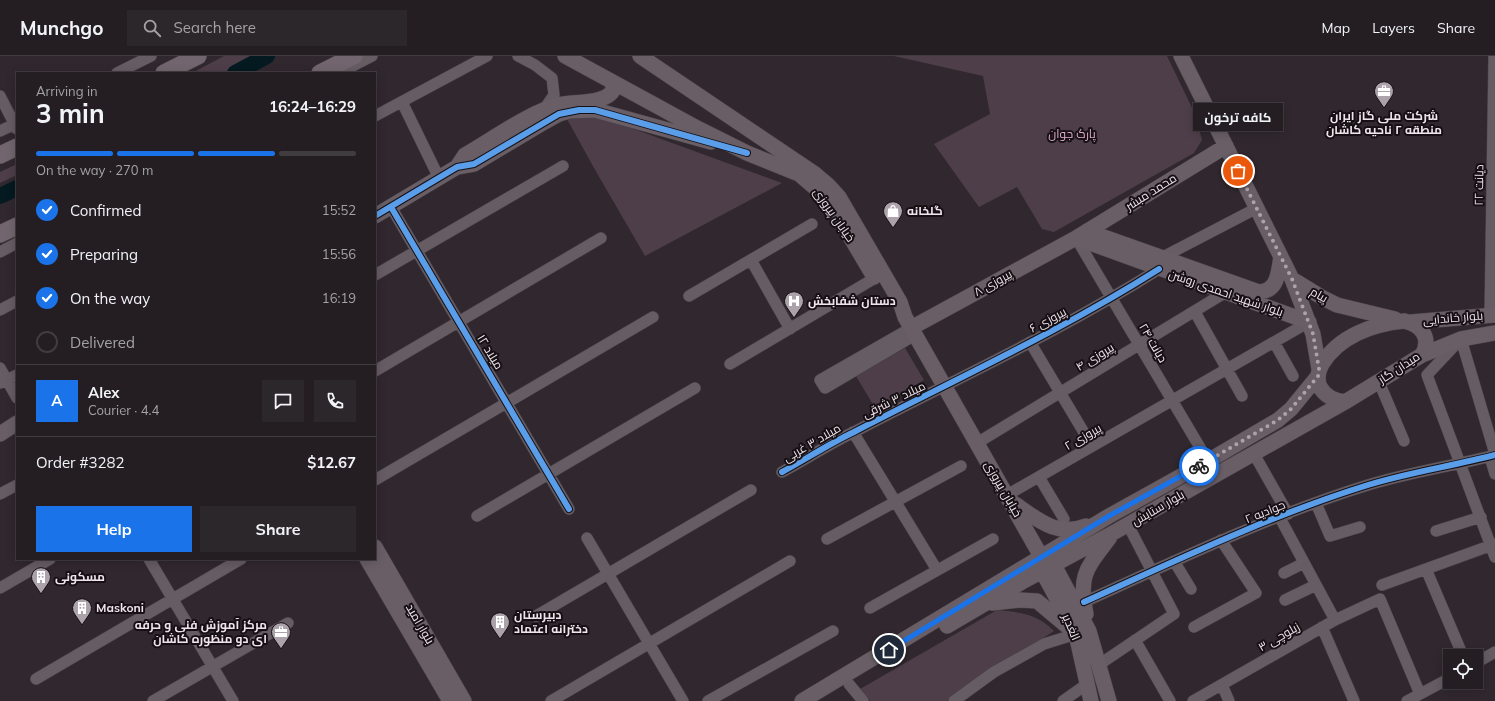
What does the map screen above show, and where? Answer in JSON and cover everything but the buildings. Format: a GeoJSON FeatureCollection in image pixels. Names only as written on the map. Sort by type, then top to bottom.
{"type":"FeatureCollection","features":[{"type":"Feature","properties":{"kind":"main road"},"geometry":{"type":"LineString","coordinates":[[166,72],[198,56]]}},
{"type":"Feature","properties":{"kind":"main road"},"geometry":{"type":"LineString","coordinates":[[322,72],[354,56]]}},
{"type":"Feature","properties":{"kind":"main road","name":"خیابان پیروزی"},"geometry":{"type":"LineString","coordinates":[[640,56],[828,185],[840,198],[900,302],[910,327],[1046,565]]}},
{"type":"Feature","properties":{"kind":"main road"},"geometry":{"type":"LineString","coordinates":[[1181,56],[1292,279],[1309,322],[1318,372],[1318,382],[1325,393],[1334,400],[1345,402]]}},
{"type":"Feature","properties":{"kind":"main road","name":"خیابان پیروزی"},"geometry":{"type":"LineString","coordinates":[[569,57],[612,82],[747,153],[799,174],[813,185],[842,223],[893,307],[910,327]]}},
{"type":"Feature","properties":{"kind":"main road"},"geometry":{"type":"LineString","coordinates":[[457,167],[465,155],[545,108],[563,103],[603,98],[613,92],[614,86],[612,82]]}},
{"type":"Feature","properties":{"kind":"main road"},"geometry":{"type":"LineString","coordinates":[[376,215],[457,167],[474,164],[560,114],[579,110],[595,110],[747,153]]}},
{"type":"Feature","properties":{"kind":"main road","name":"محمد مبشر"},"geometry":{"type":"LineString","coordinates":[[1081,234],[1226,146]]}},
{"type":"Feature","properties":{"kind":"main road"},"geometry":{"type":"LineString","coordinates":[[0,155],[16,147]]}},
{"type":"Feature","properties":{"kind":"main road"},"geometry":{"type":"LineString","coordinates":[[0,234],[16,226]]}},
{"type":"Feature","properties":{"kind":"main road","name":"پیروزی ۸"},"geometry":{"type":"LineString","coordinates":[[910,327],[1081,234]]}},
{"type":"Feature","properties":{"kind":"main road","name":"بلوار شهید احمدی روشن"},"geometry":{"type":"LineString","coordinates":[[1081,234],[1160,264],[1259,292],[1264,292],[1272,288],[1275,284],[1281,257]]}},
{"type":"Feature","properties":{"kind":"main road","name":"بلوار شهید احمدی روشن"},"geometry":{"type":"LineString","coordinates":[[1189,273],[1226,292],[1309,322]]}},
{"type":"Feature","properties":{"kind":"main road","name":"پیام"},"geometry":{"type":"LineString","coordinates":[[1292,279],[1337,305],[1408,321]]}},
{"type":"Feature","properties":{"kind":"main road","name":"بلوار خاندایی"},"geometry":{"type":"LineString","coordinates":[[1408,321],[1493,315]]}},
{"type":"Feature","properties":{"kind":"main road"},"geometry":{"type":"LineString","coordinates":[[1318,372],[1333,350],[1350,338],[1380,325],[1408,321]]}},
{"type":"Feature","properties":{"kind":"main road","name":"میدان گاز"},"geometry":{"type":"LineString","coordinates":[[1345,402],[1422,355],[1426,346],[1425,335],[1419,327],[1408,321]]}},
{"type":"Feature","properties":{"kind":"main road","name":"بلوار خاندایی"},"geometry":{"type":"LineString","coordinates":[[1422,355],[1460,339],[1495,333]]}},
{"type":"Feature","properties":{"kind":"main road","name":"بلوار ستایش"},"geometry":{"type":"LineString","coordinates":[[1046,565],[1109,516],[1278,420],[1291,409],[1318,372]]}},
{"type":"Feature","properties":{"kind":"main road","name":"بلوار ستایش"},"geometry":{"type":"LineString","coordinates":[[1046,565],[1112,534],[1345,402]]}},
{"type":"Feature","properties":{"kind":"main road"},"geometry":{"type":"LineString","coordinates":[[0,434],[16,424]]}},
{"type":"Feature","properties":{"kind":"main road"},"geometry":{"type":"LineString","coordinates":[[1172,481],[1180,495]]}},
{"type":"Feature","properties":{"kind":"main road"},"geometry":{"type":"LineString","coordinates":[[1009,498],[1056,529],[1067,530],[1079,528],[1109,516]]}},
{"type":"Feature","properties":{"kind":"main road"},"geometry":{"type":"LineString","coordinates":[[1082,633],[1084,602],[1083,575],[1112,534]]}},
{"type":"Feature","properties":{"kind":"main road","name":"بلوار امید"},"geometry":{"type":"LineString","coordinates":[[376,549],[398,600]]}},
{"type":"Feature","properties":{"kind":"main road","name":"بلوار امید"},"geometry":{"type":"LineString","coordinates":[[368,560],[398,600],[424,644],[464,701]]}},
{"type":"Feature","properties":{"kind":"main road"},"geometry":{"type":"LineString","coordinates":[[819,701],[987,603],[1046,565]]}},
{"type":"Feature","properties":{"kind":"main road"},"geometry":{"type":"LineString","coordinates":[[802,701],[1046,565]]}},
{"type":"Feature","properties":{"kind":"main road","name":"الغدیر"},"geometry":{"type":"LineString","coordinates":[[1046,565],[1100,664],[1109,701]]}},
{"type":"Feature","properties":{"kind":"main road"},"geometry":{"type":"LineString","coordinates":[[987,603],[1005,600],[1037,601],[1082,633]]}},
{"type":"Feature","properties":{"kind":"main road","name":"الغدیر"},"geometry":{"type":"LineString","coordinates":[[1082,633],[1087,684],[1092,701]]}},
{"type":"Feature","properties":{"kind":"main road","name":"بلوار امید"},"geometry":{"type":"LineString","coordinates":[[424,644],[450,701]]}},
{"type":"Feature","properties":{"kind":"street"},"geometry":{"type":"LineString","coordinates":[[119,72],[151,56]]}},
{"type":"Feature","properties":{"kind":"street"},"geometry":{"type":"LineString","coordinates":[[341,72],[372,56]]}},
{"type":"Feature","properties":{"kind":"street"},"geometry":{"type":"LineString","coordinates":[[376,115],[487,56]]}},
{"type":"Feature","properties":{"kind":"street"},"geometry":{"type":"LineString","coordinates":[[518,56],[535,65],[552,78],[554,95],[545,108]]}},
{"type":"Feature","properties":{"kind":"street","name":"دیانت ۲۲"},"geometry":{"type":"LineString","coordinates":[[1493,315],[1494,56]]}},
{"type":"Feature","properties":{"kind":"street"},"geometry":{"type":"LineString","coordinates":[[0,96],[16,125],[0,131]]}},
{"type":"Feature","properties":{"kind":"street"},"geometry":{"type":"LineString","coordinates":[[402,102],[439,178]]}},
{"type":"Feature","properties":{"kind":"street"},"geometry":{"type":"LineString","coordinates":[[376,274],[563,166]]}},
{"type":"Feature","properties":{"kind":"street","name":"میلاد ۱۲"},"geometry":{"type":"LineString","coordinates":[[391,207],[569,508]]}},
{"type":"Feature","properties":{"kind":"street","name":"پیروزی ۶"},"geometry":{"type":"LineString","coordinates":[[945,388],[1113,298],[1160,264],[1257,208]]}},
{"type":"Feature","properties":{"kind":"street"},"geometry":{"type":"LineString","coordinates":[[689,296],[812,224]]}},
{"type":"Feature","properties":{"kind":"street","name":"دیانت ۲۴"},"geometry":{"type":"LineString","coordinates":[[1081,234],[1113,298],[1139,345],[1208,461]]}},
{"type":"Feature","properties":{"kind":"street"},"geometry":{"type":"LineString","coordinates":[[376,370],[601,238]]}},
{"type":"Feature","properties":{"kind":"street"},"geometry":{"type":"LineString","coordinates":[[0,252],[16,244]]}},
{"type":"Feature","properties":{"kind":"street"},"geometry":{"type":"LineString","coordinates":[[751,260],[790,329]]}},
{"type":"Feature","properties":{"kind":"street"},"geometry":{"type":"LineString","coordinates":[[730,364],[875,278]]}},
{"type":"Feature","properties":{"kind":"street","name":"پیروزی ۴"},"geometry":{"type":"LineString","coordinates":[[977,443],[1226,292]]}},
{"type":"Feature","properties":{"kind":"street"},"geometry":{"type":"LineString","coordinates":[[0,310],[16,302]]}},
{"type":"Feature","properties":{"kind":"street"},"geometry":{"type":"LineString","coordinates":[[1195,312],[1242,396]]}},
{"type":"Feature","properties":{"kind":"street"},"geometry":{"type":"LineString","coordinates":[[376,479],[653,317]]}},
{"type":"Feature","properties":{"kind":"street","name":"پیروزی ۲"},"geometry":{"type":"LineString","coordinates":[[1009,498],[1039,477],[1309,322]]}},
{"type":"Feature","properties":{"kind":"street"},"geometry":{"type":"LineString","coordinates":[[823,384],[910,327]]}},
{"type":"Feature","properties":{"kind":"street"},"geometry":{"type":"LineString","coordinates":[[1460,339],[1493,455],[1495,474]]}},
{"type":"Feature","properties":{"kind":"street"},"geometry":{"type":"LineString","coordinates":[[1460,339],[1427,375],[1462,464],[1480,517],[1493,545],[1495,557]]}},
{"type":"Feature","properties":{"kind":"street"},"geometry":{"type":"LineString","coordinates":[[1030,342],[1092,446]]}},
{"type":"Feature","properties":{"kind":"street"},"geometry":{"type":"LineString","coordinates":[[1274,342],[1293,376]]}},
{"type":"Feature","properties":{"kind":"street"},"geometry":{"type":"LineString","coordinates":[[0,368],[8,379],[16,396]]}},
{"type":"Feature","properties":{"kind":"street"},"geometry":{"type":"LineString","coordinates":[[1379,382],[1404,441]]}},
{"type":"Feature","properties":{"kind":"street"},"geometry":{"type":"LineString","coordinates":[[477,516],[695,388]]}},
{"type":"Feature","properties":{"kind":"street","name":"میلاد ۳ شرقی"},"geometry":{"type":"LineString","coordinates":[[853,432],[945,388]]}},
{"type":"Feature","properties":{"kind":"street"},"geometry":{"type":"LineString","coordinates":[[853,432],[937,570]]}},
{"type":"Feature","properties":{"kind":"street","name":"میلاد ۳ غربی"},"geometry":{"type":"LineString","coordinates":[[782,472],[853,432]]}},
{"type":"Feature","properties":{"kind":"street"},"geometry":{"type":"LineString","coordinates":[[1254,454],[1284,516],[1304,563],[1335,620]]}},
{"type":"Feature","properties":{"kind":"street","name":"جوادیه ۲"},"geometry":{"type":"LineString","coordinates":[[1084,602],[1222,540],[1316,503],[1397,476],[1462,464],[1493,455]]}},
{"type":"Feature","properties":{"kind":"street"},"geometry":{"type":"LineString","coordinates":[[827,539],[961,466]]}},
{"type":"Feature","properties":{"kind":"street"},"geometry":{"type":"LineString","coordinates":[[1039,477],[1064,519]]}},
{"type":"Feature","properties":{"kind":"street"},"geometry":{"type":"LineString","coordinates":[[0,494],[16,486]]}},
{"type":"Feature","properties":{"kind":"street"},"geometry":{"type":"LineString","coordinates":[[536,616],[751,490]]}},
{"type":"Feature","properties":{"kind":"street"},"geometry":{"type":"LineString","coordinates":[[1316,503],[1330,536],[1360,527]]}},
{"type":"Feature","properties":{"kind":"street"},"geometry":{"type":"LineString","coordinates":[[1436,532],[1480,517]]}},
{"type":"Feature","properties":{"kind":"street"},"geometry":{"type":"LineString","coordinates":[[1100,664],[1174,614],[1128,525]]}},
{"type":"Feature","properties":{"kind":"street"},"geometry":{"type":"LineString","coordinates":[[587,538],[683,701]]}},
{"type":"Feature","properties":{"kind":"street"},"geometry":{"type":"LineString","coordinates":[[870,608],[993,539]]}},
{"type":"Feature","properties":{"kind":"street"},"geometry":{"type":"LineString","coordinates":[[1194,627],[1256,593],[1222,540]]}},
{"type":"Feature","properties":{"kind":"street"},"geometry":{"type":"LineString","coordinates":[[1382,585],[1493,545]]}},
{"type":"Feature","properties":{"kind":"street"},"geometry":{"type":"LineString","coordinates":[[0,588],[48,560]]}},
{"type":"Feature","properties":{"kind":"street"},"geometry":{"type":"LineString","coordinates":[[150,560],[233,701]]}},
{"type":"Feature","properties":{"kind":"street"},"geometry":{"type":"LineString","coordinates":[[36,679],[239,560]]}},
{"type":"Feature","properties":{"kind":"street"},"geometry":{"type":"LineString","coordinates":[[551,701],[790,561]]}},
{"type":"Feature","properties":{"kind":"street"},"geometry":{"type":"LineString","coordinates":[[1174,561],[1191,589]]}},
{"type":"Feature","properties":{"kind":"street"},"geometry":{"type":"LineString","coordinates":[[1284,573],[1304,563]]}},
{"type":"Feature","properties":{"kind":"street"},"geometry":{"type":"LineString","coordinates":[[1426,569],[1460,649]]}},
{"type":"Feature","properties":{"kind":"street"},"geometry":{"type":"LineString","coordinates":[[1285,600],[1316,585]]}},
{"type":"Feature","properties":{"kind":"street","name":"زیلوچی ۳"},"geometry":{"type":"LineString","coordinates":[[1193,701],[1322,627],[1380,599],[1420,694]]}},
{"type":"Feature","properties":{"kind":"street"},"geometry":{"type":"LineString","coordinates":[[154,701],[288,623]]}},
{"type":"Feature","properties":{"kind":"street"},"geometry":{"type":"LineString","coordinates":[[1322,627],[1354,701]]}},
{"type":"Feature","properties":{"kind":"street"},"geometry":{"type":"LineString","coordinates":[[708,701],[833,631]]}},
{"type":"Feature","properties":{"kind":"street"},"geometry":{"type":"LineString","coordinates":[[954,701],[994,672],[1044,644],[1082,633]]}},
{"type":"Feature","properties":{"kind":"street"},"geometry":{"type":"LineString","coordinates":[[1135,640],[1170,701]]}},
{"type":"Feature","properties":{"kind":"street"},"geometry":{"type":"LineString","coordinates":[[1483,659],[1495,652]]}},
{"type":"Feature","properties":{"kind":"street"},"geometry":{"type":"LineString","coordinates":[[1407,701],[1443,682]]}},
{"type":"Feature","properties":{"kind":"street"},"geometry":{"type":"LineString","coordinates":[[849,684],[862,701]]}},
{"type":"Feature","properties":{"kind":"street"},"geometry":{"type":"LineString","coordinates":[[1063,701],[1087,684]]}},
{"type":"Feature","properties":{"kind":"street"},"geometry":{"type":"LineString","coordinates":[[1222,685],[1229,701]]}},
{"type":"Feature","properties":{"kind":"green space"},"geometry":{"type":"Polygon","coordinates":[[[224,56],[260,56],[227,72],[194,72],[224,56]]]}},
{"type":"Feature","properties":{"kind":"green space","name":"پارک جوان"},"geometry":{"type":"Polygon","coordinates":[[[894,56],[1167,56],[1195,114],[1202,140],[1194,153],[1054,232],[1042,229],[1017,187],[979,207],[934,144],[990,114],[983,76],[894,56]]]}},
{"type":"Feature","properties":{"kind":"green space"},"geometry":{"type":"Polygon","coordinates":[[[590,113],[782,183],[645,256],[567,119],[590,113]]]}},
{"type":"Feature","properties":{"kind":"green space"},"geometry":{"type":"Polygon","coordinates":[[[16,164],[16,175],[0,183],[0,172],[16,164]]]}},
{"type":"Feature","properties":{"kind":"green space"},"geometry":{"type":"Polygon","coordinates":[[[905,348],[924,380],[875,408],[856,376],[905,348]]]}},
{"type":"Feature","properties":{"kind":"green space"},"geometry":{"type":"Polygon","coordinates":[[[997,610],[1020,613],[1035,617],[1048,625],[1054,631],[947,701],[870,701],[860,689],[997,610]]]}},
{"type":"Feature","properties":{"kind":"waterway"},"geometry":{"type":"LineString","coordinates":[[237,72],[267,56]]}},
{"type":"Feature","properties":{"kind":"waterway"},"geometry":{"type":"LineString","coordinates":[[0,196],[16,188]]}},
{"type":"Feature","properties":{"kind":"cycle path"},"geometry":{"type":"LineString","coordinates":[[376,215],[457,167],[474,164],[559,114],[579,110],[595,110],[747,153]]}},
{"type":"Feature","properties":{"kind":"cycle path"},"geometry":{"type":"LineString","coordinates":[[391,207],[569,509]]}},
{"type":"Feature","properties":{"kind":"cycle path"},"geometry":{"type":"LineString","coordinates":[[782,472],[845,437],[1046,334],[1122,292],[1159,269]]}},
{"type":"Feature","properties":{"kind":"cycle path"},"geometry":{"type":"LineString","coordinates":[[1084,602],[1224,539],[1332,497],[1384,480],[1495,455]]}},
{"type":"Feature","properties":{"kind":"way so far"},"geometry":{"type":"LineString","coordinates":[[1199,466],[1278,420],[1291,409],[1318,376],[1319,369],[1313,334],[1292,279],[1238,171]]}},
{"type":"Feature","properties":{"kind":"place","name":"شرکت ملی گاز ایران منطقه ۲ ناحیه کاشان"},"geometry":{"type":"Point","coordinates":[1384,108]}},
{"type":"Feature","properties":{"kind":"place","name":"کافه ترخون"},"geometry":{"type":"Point","coordinates":[1238,171]}},
{"type":"Feature","properties":{"kind":"place","name":"گلخانه"},"geometry":{"type":"Point","coordinates":[893,228]}},
{"type":"Feature","properties":{"kind":"place","name":"دستان شفابخش"},"geometry":{"type":"Point","coordinates":[794,318]}},
{"type":"Feature","properties":{"kind":"place","name":"مسکونی"},"geometry":{"type":"Point","coordinates":[41,594]}},
{"type":"Feature","properties":{"kind":"place","name":"Maskoni"},"geometry":{"type":"Point","coordinates":[82,625]}},
{"type":"Feature","properties":{"kind":"place","name":"دبیرستان دخترانه اعتماد"},"geometry":{"type":"Point","coordinates":[500,639]}},
{"type":"Feature","properties":{"kind":"place","name":"مرکز آموزش فنی و حرفه ای دو منظوره کاشان"},"geometry":{"type":"Point","coordinates":[281,649]}},
{"type":"Feature","properties":{"kind":"route"},"geometry":{"type":"LineString","coordinates":[[889,650],[1109,516],[1199,466]]}}]}
